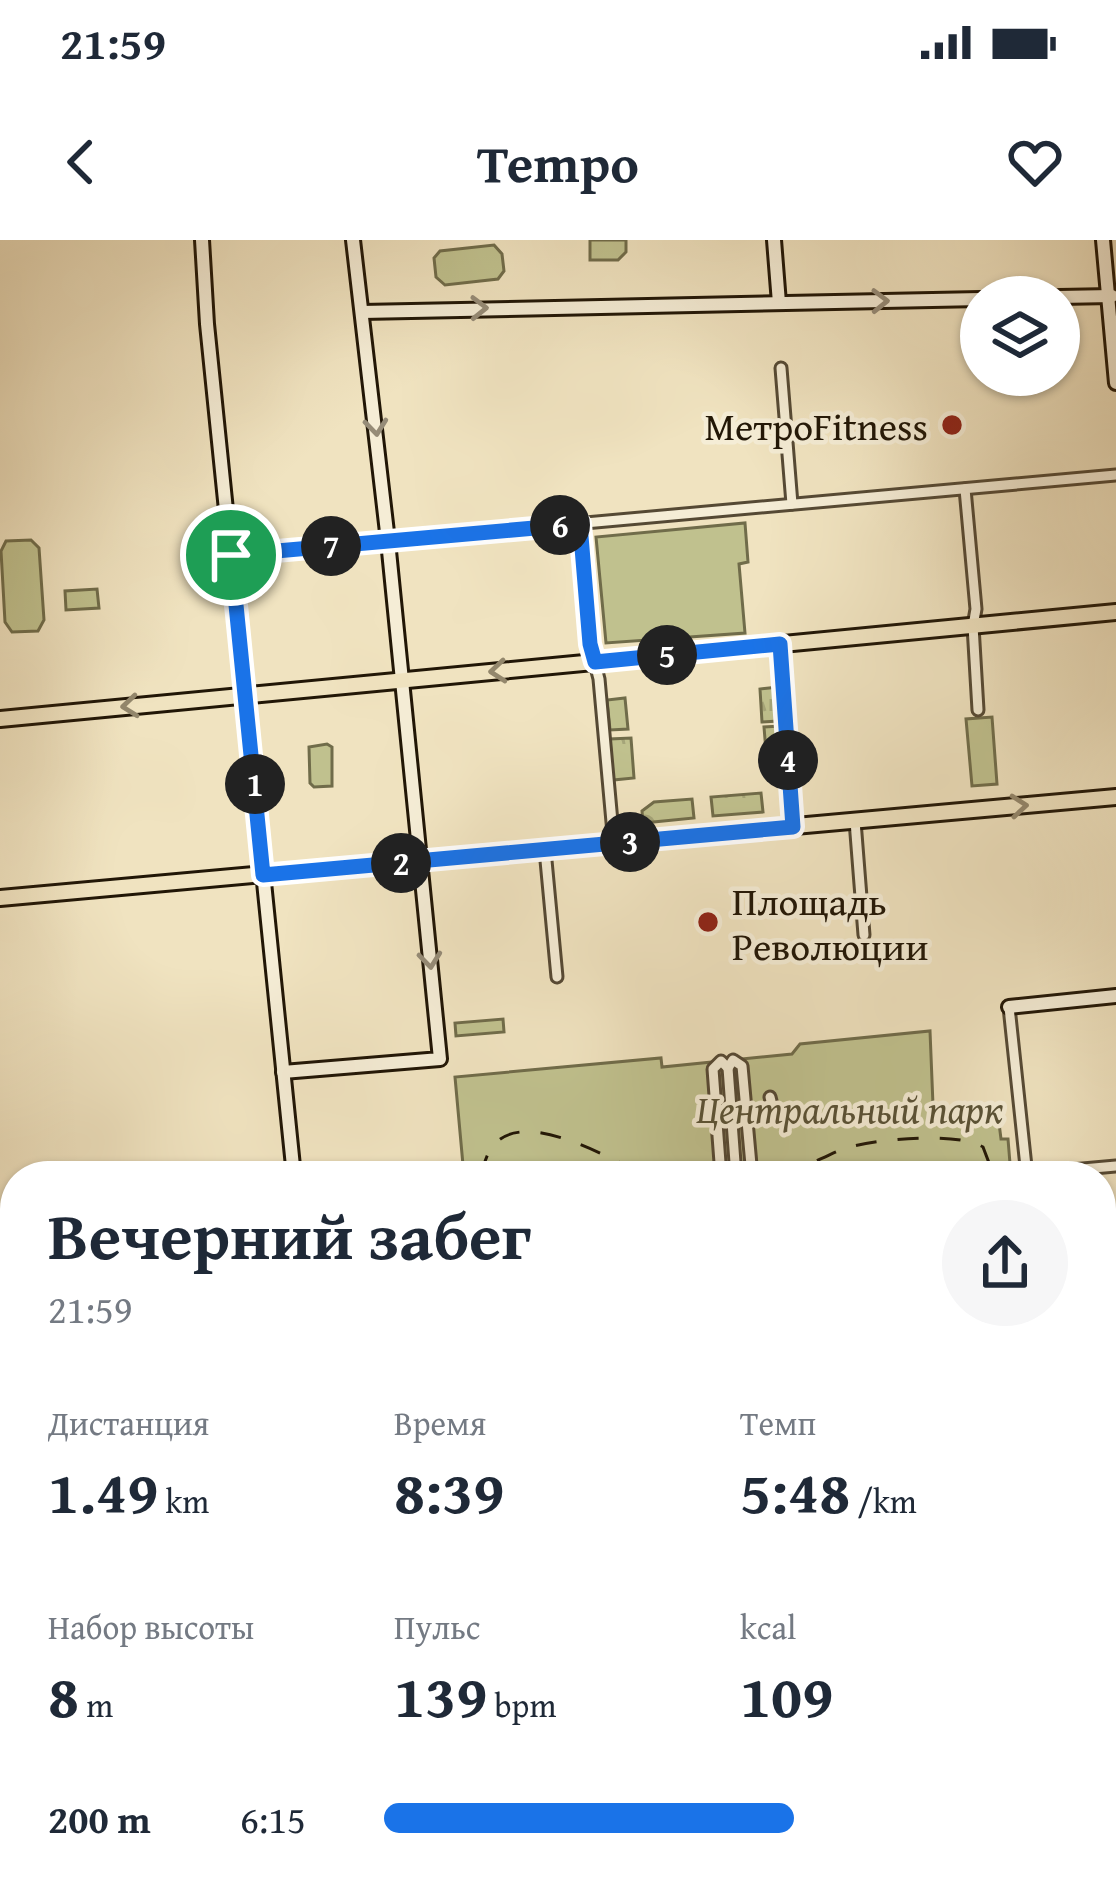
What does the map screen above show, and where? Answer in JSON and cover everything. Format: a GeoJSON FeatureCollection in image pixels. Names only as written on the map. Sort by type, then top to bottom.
{"type":"FeatureCollection","features":[{"type":"Feature","properties":{"kind":"main road"},"geometry":{"type":"LineString","coordinates":[[0,718],[1116,612]]}},
{"type":"Feature","properties":{"kind":"main road"},"geometry":{"type":"LineString","coordinates":[[0,898],[1116,797]]}},
{"type":"Feature","properties":{"kind":"street"},"geometry":{"type":"LineString","coordinates":[[202,240],[292,1161]]}},
{"type":"Feature","properties":{"kind":"street"},"geometry":{"type":"LineString","coordinates":[[283,1072],[440,1059],[388,541],[352,240]]}},
{"type":"Feature","properties":{"kind":"street"},"geometry":{"type":"LineString","coordinates":[[774,240],[779,304]]}},
{"type":"Feature","properties":{"kind":"street"},"geometry":{"type":"LineString","coordinates":[[1103,240],[1112,296],[1116,382]]}},
{"type":"Feature","properties":{"kind":"street"},"geometry":{"type":"LineString","coordinates":[[1080,297],[1112,296]]}},
{"type":"Feature","properties":{"kind":"street"},"geometry":{"type":"LineString","coordinates":[[362,312],[960,300]]}},
{"type":"Feature","properties":{"kind":"street"},"geometry":{"type":"LineString","coordinates":[[781,368],[792,504]]}},
{"type":"Feature","properties":{"kind":"street"},"geometry":{"type":"LineString","coordinates":[[231,555],[1116,475]]}},
{"type":"Feature","properties":{"kind":"street"},"geometry":{"type":"LineString","coordinates":[[965,489],[976,609],[978,710]]}},
{"type":"Feature","properties":{"kind":"street"},"geometry":{"type":"LineString","coordinates":[[580,524],[614,844]]}},
{"type":"Feature","properties":{"kind":"street"},"geometry":{"type":"LineString","coordinates":[[780,644],[793,827]]}},
{"type":"Feature","properties":{"kind":"street"},"geometry":{"type":"LineString","coordinates":[[855,821],[864,935]]}},
{"type":"Feature","properties":{"kind":"street"},"geometry":{"type":"LineString","coordinates":[[545,850],[557,977]]}},
{"type":"Feature","properties":{"kind":"street"},"geometry":{"type":"LineString","coordinates":[[1026,1161],[1009,1007],[1116,996]]}},
{"type":"Feature","properties":{"kind":"street"},"geometry":{"type":"LineString","coordinates":[[735,1161],[728,1068],[733,1060],[742,1066],[751,1161]]}},
{"type":"Feature","properties":{"kind":"street"},"geometry":{"type":"LineString","coordinates":[[720,1161],[713,1069],[721,1061],[728,1068]]}},
{"type":"Feature","properties":{"kind":"street"},"geometry":{"type":"LineString","coordinates":[[770,1097],[773,1109]]}},
{"type":"Feature","properties":{"kind":"green space"},"geometry":{"type":"Polygon","coordinates":[[[590,240],[626,240],[626,252],[618,260],[590,260],[590,240]]]}},
{"type":"Feature","properties":{"kind":"green space"},"geometry":{"type":"Polygon","coordinates":[[[494,245],[502,254],[504,271],[498,279],[445,285],[436,277],[434,258],[440,251],[494,245]]]}},
{"type":"Feature","properties":{"kind":"green space"},"geometry":{"type":"Polygon","coordinates":[[[745,523],[748,562],[739,564],[745,633],[606,643],[596,537],[745,523]]]}},
{"type":"Feature","properties":{"kind":"green space"},"geometry":{"type":"Polygon","coordinates":[[[31,540],[39,548],[44,620],[38,631],[12,632],[5,622],[1,551],[6,541],[31,540]]]}},
{"type":"Feature","properties":{"kind":"green space"},"geometry":{"type":"Polygon","coordinates":[[[97,589],[99,608],[66,610],[65,591],[97,589]]]}},
{"type":"Feature","properties":{"kind":"green space"},"geometry":{"type":"Polygon","coordinates":[[[779,687],[778,721],[762,722],[760,689],[779,687]]]}},
{"type":"Feature","properties":{"kind":"green space"},"geometry":{"type":"Polygon","coordinates":[[[625,698],[628,729],[610,730],[607,700],[625,698]]]}},
{"type":"Feature","properties":{"kind":"green space"},"geometry":{"type":"Polygon","coordinates":[[[992,717],[997,784],[972,786],[966,719],[992,717]]]}},
{"type":"Feature","properties":{"kind":"green space"},"geometry":{"type":"Polygon","coordinates":[[[781,726],[784,757],[767,764],[764,727],[781,726]]]}},
{"type":"Feature","properties":{"kind":"green space"},"geometry":{"type":"Polygon","coordinates":[[[631,738],[634,778],[613,780],[610,739],[631,738]]]}},
{"type":"Feature","properties":{"kind":"green space"},"geometry":{"type":"Polygon","coordinates":[[[309,747],[332,747],[332,786],[314,787],[309,747]]]}},
{"type":"Feature","properties":{"kind":"green space"},"geometry":{"type":"Polygon","coordinates":[[[761,793],[763,812],[713,816],[711,797],[761,793]]]}},
{"type":"Feature","properties":{"kind":"green space"},"geometry":{"type":"Polygon","coordinates":[[[692,799],[694,818],[643,823],[642,811],[654,802],[692,799]]]}},
{"type":"Feature","properties":{"kind":"green space"},"geometry":{"type":"Polygon","coordinates":[[[503,1019],[504,1032],[456,1036],[455,1023],[503,1019]]]}},
{"type":"Feature","properties":{"kind":"green space","name":"Центральный парк"},"geometry":{"type":"Polygon","coordinates":[[[930,1031],[933,1105],[957,1118],[998,1115],[1001,1139],[1008,1139],[1010,1161],[463,1161],[455,1077],[661,1058],[662,1067],[792,1054],[800,1044],[930,1031]]]}},
{"type":"Feature","properties":{"kind":"railway"},"geometry":{"type":"LineString","coordinates":[[487,1161],[491,1149],[507,1136],[528,1132],[580,1144],[616,1161]]}},
{"type":"Feature","properties":{"kind":"railway"},"geometry":{"type":"LineString","coordinates":[[817,1161],[854,1146],[934,1138],[983,1147],[988,1161]]}},
{"type":"Feature","properties":{"kind":"place","name":"МетроFitness"},"geometry":{"type":"Point","coordinates":[952,425]}},
{"type":"Feature","properties":{"kind":"place","name":"Площадь Революции"},"geometry":{"type":"Point","coordinates":[708,922]}},
{"type":"Feature","properties":{"kind":"route"},"geometry":{"type":"LineString","coordinates":[[580,524],[595,662],[780,644],[793,827],[263,875],[231,555],[580,524]]}}]}
